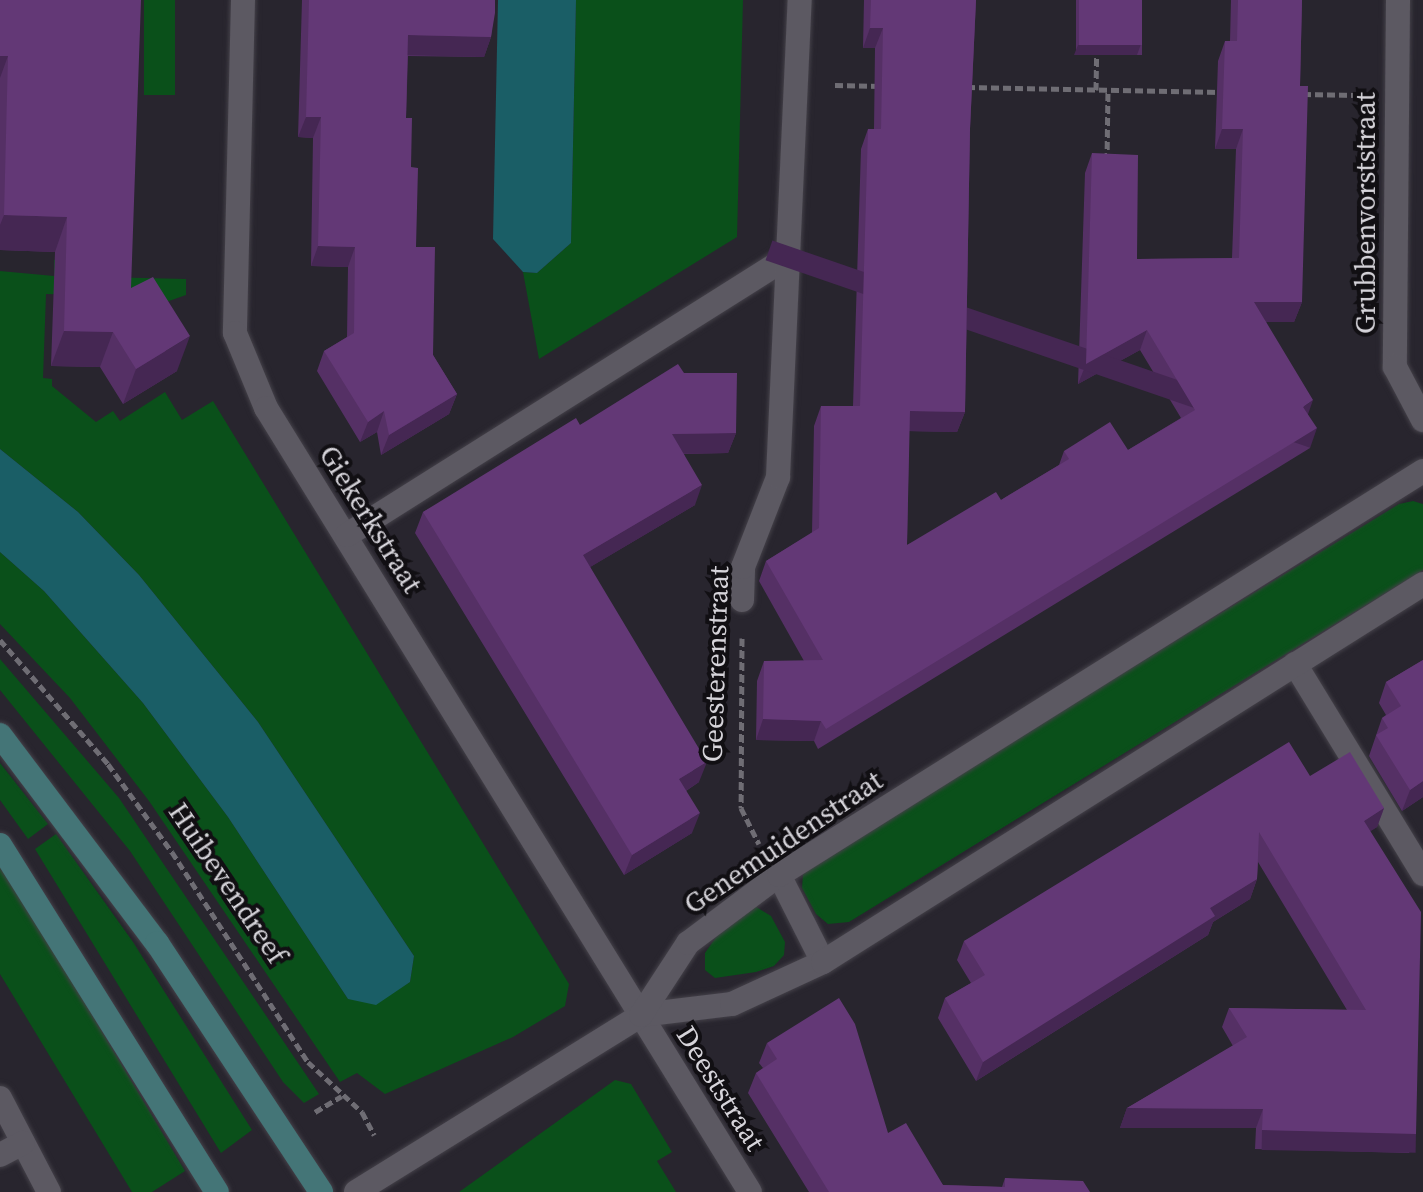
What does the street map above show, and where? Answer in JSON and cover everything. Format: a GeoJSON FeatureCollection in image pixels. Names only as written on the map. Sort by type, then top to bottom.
{"type":"FeatureCollection","features":[{"type":"Feature","properties":{"kind":"street","name":"Giekerkstraat"},"geometry":{"type":"LineString","coordinates":[[243,0],[235,333],[266,408],[641,1015]]}},
{"type":"Feature","properties":{"kind":"street","name":"Geesterenstraat"},"geometry":{"type":"LineString","coordinates":[[742,600],[743,567],[778,477],[800,0]]}},
{"type":"Feature","properties":{"kind":"street","name":"Grubbenvorststraat"},"geometry":{"type":"LineString","coordinates":[[1398,0],[1395,367],[1423,420]]}},
{"type":"Feature","properties":{"kind":"street"},"geometry":{"type":"LineString","coordinates":[[347,535],[788,257]]}},
{"type":"Feature","properties":{"kind":"street","name":"Genemuidenstraat"},"geometry":{"type":"LineString","coordinates":[[641,1015],[688,943],[779,875],[1423,471]]}},
{"type":"Feature","properties":{"kind":"street"},"geometry":{"type":"LineString","coordinates":[[356,1192],[641,1015],[732,1004],[823,962],[1423,584]]}},
{"type":"Feature","properties":{"kind":"street"},"geometry":{"type":"LineString","coordinates":[[1295,664],[1423,874]]}},
{"type":"Feature","properties":{"kind":"street"},"geometry":{"type":"LineString","coordinates":[[0,735],[157,943],[321,1192]]}},
{"type":"Feature","properties":{"kind":"street"},"geometry":{"type":"LineString","coordinates":[[0,845],[217,1192]]}},
{"type":"Feature","properties":{"kind":"street"},"geometry":{"type":"LineString","coordinates":[[779,875],[823,962]]}},
{"type":"Feature","properties":{"kind":"street","name":"Deeststraat"},"geometry":{"type":"LineString","coordinates":[[641,1015],[750,1192]]}},
{"type":"Feature","properties":{"kind":"street"},"geometry":{"type":"LineString","coordinates":[[0,1098],[49,1192]]}},
{"type":"Feature","properties":{"kind":"street"},"geometry":{"type":"LineString","coordinates":[[0,1155],[23,1143]]}},
{"type":"Feature","properties":{"kind":"path"},"geometry":{"type":"LineString","coordinates":[[1096,90],[1097,45]]}},
{"type":"Feature","properties":{"kind":"path"},"geometry":{"type":"LineString","coordinates":[[798,84],[892,86]]}},
{"type":"Feature","properties":{"kind":"path"},"geometry":{"type":"LineString","coordinates":[[955,87],[1236,92]]}},
{"type":"Feature","properties":{"kind":"path"},"geometry":{"type":"LineString","coordinates":[[1107,168],[1108,90]]}},
{"type":"Feature","properties":{"kind":"path"},"geometry":{"type":"LineString","coordinates":[[1299,94],[1395,95]]}},
{"type":"Feature","properties":{"kind":"path","name":"Geesterenstraat"},"geometry":{"type":"LineString","coordinates":[[742,600],[741,808],[779,875]]}},
{"type":"Feature","properties":{"kind":"path","name":"Huibevendreef"},"geometry":{"type":"LineString","coordinates":[[0,640],[108,764],[172,852],[308,1062],[362,1112],[391,1168]]}},
{"type":"Feature","properties":{"kind":"green space"},"geometry":{"type":"Polygon","coordinates":[[[144,0],[175,0],[175,95],[144,95],[144,0]]]}},
{"type":"Feature","properties":{"kind":"green space"},"geometry":{"type":"Polygon","coordinates":[[[576,0],[743,0],[737,237],[539,359],[523,272],[537,273],[571,243],[576,0]]]}},
{"type":"Feature","properties":{"kind":"green space"},"geometry":{"type":"Polygon","coordinates":[[[54,260],[59,260],[59,276],[186,279],[186,295],[152,307],[146,297],[46,294],[43,378],[52,379],[52,386],[96,422],[113,411],[120,421],[165,392],[182,420],[213,401],[569,984],[565,1006],[513,1037],[385,1094],[357,1073],[340,1082],[149,801],[70,698],[0,624],[0,552],[44,591],[143,703],[228,817],[348,999],[379,1001],[410,982],[414,956],[258,722],[139,575],[78,512],[0,449],[0,271],[54,276],[54,260]]]}},
{"type":"Feature","properties":{"kind":"green space"},"geometry":{"type":"Polygon","coordinates":[[[1413,501],[1423,504],[1423,570],[849,922],[828,924],[816,914],[802,888],[803,874],[813,863],[1399,504],[1413,501]]]}},
{"type":"Feature","properties":{"kind":"green space"},"geometry":{"type":"Polygon","coordinates":[[[0,659],[119,798],[319,1094],[304,1103],[283,1082],[130,851],[0,690],[0,659]]]}},
{"type":"Feature","properties":{"kind":"green space"},"geometry":{"type":"Polygon","coordinates":[[[0,763],[48,824],[28,839],[0,800],[0,763]]]}},
{"type":"Feature","properties":{"kind":"green space"},"geometry":{"type":"Polygon","coordinates":[[[56,834],[133,942],[252,1130],[221,1153],[35,849],[56,834]]]}},
{"type":"Feature","properties":{"kind":"green space"},"geometry":{"type":"Polygon","coordinates":[[[0,861],[185,1171],[152,1192],[132,1192],[0,974],[0,861]]]}},
{"type":"Feature","properties":{"kind":"green space"},"geometry":{"type":"Polygon","coordinates":[[[753,905],[771,916],[785,942],[784,955],[774,966],[756,972],[715,978],[705,970],[705,953],[721,930],[753,905]]]}},
{"type":"Feature","properties":{"kind":"green space"},"geometry":{"type":"Polygon","coordinates":[[[615,1080],[631,1084],[672,1152],[657,1161],[676,1192],[459,1192],[615,1080]]]}},
{"type":"Feature","properties":{"kind":"water"},"geometry":{"type":"Polygon","coordinates":[[[498,0],[576,0],[571,243],[537,273],[523,272],[493,239],[498,0]]]}},
{"type":"Feature","properties":{"kind":"water"},"geometry":{"type":"Polygon","coordinates":[[[0,449],[78,512],[139,575],[258,722],[414,956],[410,982],[376,1005],[348,999],[228,817],[143,703],[44,591],[0,552],[0,449]]]}},
{"type":"Feature","properties":{"kind":"building"},"geometry":{"type":"Polygon","coordinates":[[[0,0],[141,0],[131,288],[153,277],[190,336],[136,369],[113,332],[64,331],[67,217],[4,215],[8,56],[0,56],[0,0]]]}},
{"type":"Feature","properties":{"kind":"building"},"geometry":{"type":"Polygon","coordinates":[[[309,0],[495,0],[491,37],[408,35],[406,118],[412,118],[411,167],[418,168],[416,247],[435,247],[433,355],[457,394],[389,435],[384,411],[368,422],[324,351],[354,333],[355,247],[318,246],[321,117],[306,117],[309,0]]]}},
{"type":"Feature","properties":{"kind":"building"},"geometry":{"type":"Polygon","coordinates":[[[871,0],[976,0],[970,129],[965,412],[910,411],[907,545],[996,492],[1001,500],[1069,459],[1064,451],[1110,422],[1128,450],[1195,410],[1147,330],[1086,364],[1092,153],[1138,155],[1137,259],[1239,258],[1243,129],[1222,129],[1225,41],[1237,41],[1238,0],[1302,0],[1300,86],[1308,86],[1302,302],[1254,302],[1313,400],[1303,407],[1317,428],[826,729],[821,721],[763,719],[764,661],[823,660],[766,561],[819,528],[821,406],[860,406],[868,129],[881,129],[883,28],[870,28],[871,0]]]}},
{"type":"Feature","properties":{"kind":"building"},"geometry":{"type":"Polygon","coordinates":[[[1079,0],[1142,0],[1142,45],[1079,45],[1079,0]]]}},
{"type":"Feature","properties":{"kind":"building"},"geometry":{"type":"Polygon","coordinates":[[[678,364],[684,373],[737,373],[736,433],[672,434],[702,485],[583,555],[707,762],[679,779],[700,813],[632,855],[423,512],[576,418],[580,425],[678,364]]]}},
{"type":"Feature","properties":{"kind":"building"},"geometry":{"type":"Polygon","coordinates":[[[1423,660],[1423,781],[1410,790],[1376,735],[1388,728],[1382,718],[1401,706],[1386,682],[1423,660]]]}},
{"type":"Feature","properties":{"kind":"building"},"geometry":{"type":"Polygon","coordinates":[[[1289,742],[1310,776],[1350,752],[1384,808],[1364,821],[1421,912],[1416,1134],[1262,1130],[1263,1109],[1127,1108],[1247,1037],[1229,1008],[1366,1010],[1259,832],[1257,879],[1210,908],[1215,916],[983,1062],[945,998],[985,975],[964,941],[1289,742]]]}},
{"type":"Feature","properties":{"kind":"building"},"geometry":{"type":"Polygon","coordinates":[[[839,998],[855,1024],[888,1133],[906,1123],[943,1185],[1005,1187],[1005,1178],[1083,1181],[1090,1192],[829,1192],[756,1073],[777,1059],[767,1043],[839,998]]]}}]}
